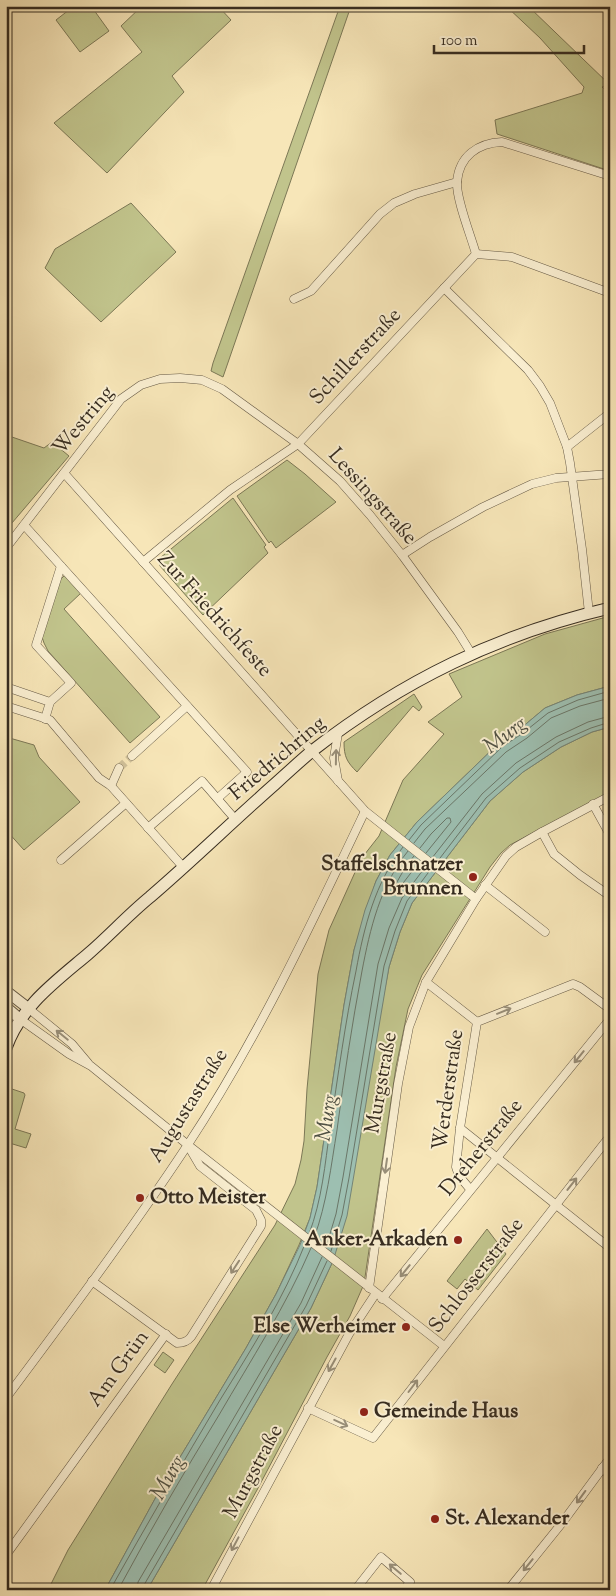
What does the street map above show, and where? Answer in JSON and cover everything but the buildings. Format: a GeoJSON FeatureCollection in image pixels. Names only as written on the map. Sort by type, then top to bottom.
{"type":"FeatureCollection","features":[{"type":"Feature","properties":{"kind":"main road","name":"Friedrichring"},"geometry":{"type":"LineString","coordinates":[[6,1048],[20,1019],[51,984],[90,952],[128,916],[184,868],[235,819],[312,752],[338,733],[412,684],[471,654],[529,631],[610,608]]}},
{"type":"Feature","properties":{"kind":"street"},"geometry":{"type":"LineString","coordinates":[[610,176],[502,142],[480,146],[471,153],[464,162],[457,182],[459,196],[476,254],[512,258],[610,293]]}},
{"type":"Feature","properties":{"kind":"street"},"geometry":{"type":"LineString","coordinates":[[294,299],[311,291],[380,214],[394,203],[415,194],[457,182]]}},
{"type":"Feature","properties":{"kind":"street","name":"Schillerstraße"},"geometry":{"type":"LineString","coordinates":[[143,562],[230,490],[298,444],[476,254]]}},
{"type":"Feature","properties":{"kind":"street"},"geometry":{"type":"LineString","coordinates":[[444,288],[528,370],[550,403],[566,447],[572,477],[589,613]]}},
{"type":"Feature","properties":{"kind":"street","name":"Westring"},"geometry":{"type":"LineString","coordinates":[[6,548],[121,398],[141,385],[160,379],[202,380],[222,389]]}},
{"type":"Feature","properties":{"kind":"street","name":"Lessingstraße"},"geometry":{"type":"LineString","coordinates":[[222,389],[298,444],[340,481],[402,555],[458,632],[471,654]]}},
{"type":"Feature","properties":{"kind":"street"},"geometry":{"type":"LineString","coordinates":[[566,447],[610,413]]}},
{"type":"Feature","properties":{"kind":"street","name":"Zur Friedrichfeste"},"geometry":{"type":"LineString","coordinates":[[64,473],[364,811],[476,899]]}},
{"type":"Feature","properties":{"kind":"street"},"geometry":{"type":"LineString","coordinates":[[402,555],[430,537],[506,496],[536,483],[572,477],[610,474]]}},
{"type":"Feature","properties":{"kind":"street"},"geometry":{"type":"LineString","coordinates":[[24,525],[247,772],[218,798]]}},
{"type":"Feature","properties":{"kind":"street"},"geometry":{"type":"LineString","coordinates":[[45,719],[50,702],[71,683],[36,645],[61,566]]}},
{"type":"Feature","properties":{"kind":"street"},"geometry":{"type":"LineString","coordinates":[[6,687],[50,702]]}},
{"type":"Feature","properties":{"kind":"street"},"geometry":{"type":"LineString","coordinates":[[6,706],[50,720],[99,778],[111,786],[184,868]]}},
{"type":"Feature","properties":{"kind":"street"},"geometry":{"type":"LineString","coordinates":[[132,756],[187,706]]}},
{"type":"Feature","properties":{"kind":"street"},"geometry":{"type":"LineString","coordinates":[[338,733],[334,758],[338,781]]}},
{"type":"Feature","properties":{"kind":"street"},"geometry":{"type":"LineString","coordinates":[[111,786],[118,768]]}},
{"type":"Feature","properties":{"kind":"street"},"geometry":{"type":"LineString","coordinates":[[148,828],[202,781],[235,819]]}},
{"type":"Feature","properties":{"kind":"street","name":"Murgstraße"},"geometry":{"type":"LineString","coordinates":[[369,1288],[398,1084],[409,1027],[426,982],[476,899],[506,856],[516,847],[542,832],[610,796]]}},
{"type":"Feature","properties":{"kind":"street"},"geometry":{"type":"LineString","coordinates":[[61,860],[126,802]]}},
{"type":"Feature","properties":{"kind":"street"},"geometry":{"type":"LineString","coordinates":[[592,804],[610,835]]}},
{"type":"Feature","properties":{"kind":"street","name":"Augustastraße"},"geometry":{"type":"LineString","coordinates":[[6,1398],[188,1145],[240,1058],[275,992],[319,908],[364,811]]}},
{"type":"Feature","properties":{"kind":"street"},"geometry":{"type":"LineString","coordinates":[[542,832],[554,854],[610,896]]}},
{"type":"Feature","properties":{"kind":"street"},"geometry":{"type":"LineString","coordinates":[[486,885],[545,932]]}},
{"type":"Feature","properties":{"kind":"street","name":"Werderstraße"},"geometry":{"type":"LineString","coordinates":[[426,982],[477,1022]]}},
{"type":"Feature","properties":{"kind":"street","name":"Werderstraße"},"geometry":{"type":"LineString","coordinates":[[477,1022],[569,984],[577,985],[610,1009]]}},
{"type":"Feature","properties":{"kind":"street"},"geometry":{"type":"LineString","coordinates":[[6,990],[72,1044],[91,1066],[188,1145],[444,1346]]}},
{"type":"Feature","properties":{"kind":"street"},"geometry":{"type":"LineString","coordinates":[[6,1007],[69,1054],[91,1066]]}},
{"type":"Feature","properties":{"kind":"street","name":"Dreherstraße"},"geometry":{"type":"LineString","coordinates":[[379,1296],[497,1157],[610,1019]]}},
{"type":"Feature","properties":{"kind":"street","name":"Werderstraße"},"geometry":{"type":"LineString","coordinates":[[469,1190],[456,1172],[460,1128],[477,1022]]}},
{"type":"Feature","properties":{"kind":"street"},"geometry":{"type":"LineString","coordinates":[[460,1128],[610,1248]]}},
{"type":"Feature","properties":{"kind":"street","name":"Schlosserstraße"},"geometry":{"type":"LineString","coordinates":[[308,1408],[373,1438],[610,1136]]}},
{"type":"Feature","properties":{"kind":"street","name":"Am Grün"},"geometry":{"type":"LineString","coordinates":[[6,1555],[166,1334],[177,1342],[183,1343],[187,1341],[261,1226],[261,1220],[256,1210],[200,1166],[188,1145]]}},
{"type":"Feature","properties":{"kind":"street"},"geometry":{"type":"LineString","coordinates":[[92,1281],[166,1334]]}},
{"type":"Feature","properties":{"kind":"street","name":"Murgstraße"},"geometry":{"type":"LineString","coordinates":[[211,1590],[349,1334],[379,1296]]}},
{"type":"Feature","properties":{"kind":"street"},"geometry":{"type":"LineString","coordinates":[[508,1590],[610,1458]]}},
{"type":"Feature","properties":{"kind":"street"},"geometry":{"type":"LineString","coordinates":[[602,1468],[610,1475]]}},
{"type":"Feature","properties":{"kind":"street"},"geometry":{"type":"LineString","coordinates":[[355,1590],[381,1557],[410,1582],[404,1590]]}},
{"type":"Feature","properties":{"kind":"green space"},"geometry":{"type":"Polygon","coordinates":[[[74,6],[91,6],[109,31],[80,52],[56,20],[74,6]]]}},
{"type":"Feature","properties":{"kind":"green space"},"geometry":{"type":"Polygon","coordinates":[[[142,6],[218,6],[231,20],[172,76],[184,92],[107,173],[54,123],[142,52],[121,26],[142,6]]]}},
{"type":"Feature","properties":{"kind":"green space"},"geometry":{"type":"Polygon","coordinates":[[[340,6],[351,6],[223,377],[211,371],[213,363],[340,6]]]}},
{"type":"Feature","properties":{"kind":"green space"},"geometry":{"type":"Polygon","coordinates":[[[506,6],[528,6],[610,85],[602,87],[610,94],[610,171],[497,134],[495,120],[582,93],[584,87],[540,38],[506,6]]]}},
{"type":"Feature","properties":{"kind":"green space"},"geometry":{"type":"Polygon","coordinates":[[[131,203],[176,252],[101,322],[45,268],[55,249],[131,203]]]}},
{"type":"Feature","properties":{"kind":"green space"},"geometry":{"type":"Polygon","coordinates":[[[9,436],[44,448],[52,442],[69,456],[6,530],[6,437],[9,436]]]}},
{"type":"Feature","properties":{"kind":"green space"},"geometry":{"type":"Polygon","coordinates":[[[287,460],[336,502],[276,548],[271,541],[269,543],[237,496],[287,460]]]}},
{"type":"Feature","properties":{"kind":"green space"},"geometry":{"type":"Polygon","coordinates":[[[233,498],[266,545],[264,547],[268,553],[203,615],[160,566],[160,558],[233,498]]]}},
{"type":"Feature","properties":{"kind":"green space"},"geometry":{"type":"Polygon","coordinates":[[[65,575],[81,593],[64,609],[160,717],[130,743],[48,651],[44,643],[42,637],[59,581],[65,575]]]}},
{"type":"Feature","properties":{"kind":"green space"},"geometry":{"type":"Polygon","coordinates":[[[610,616],[610,686],[577,695],[545,708],[520,729],[499,743],[417,822],[390,855],[376,881],[354,950],[317,1187],[310,1218],[299,1245],[276,1294],[246,1348],[156,1497],[105,1590],[48,1590],[68,1550],[275,1225],[295,1184],[304,1141],[318,974],[329,930],[361,859],[379,836],[403,780],[444,734],[428,722],[462,697],[449,674],[545,634],[610,616]]]}},
{"type":"Feature","properties":{"kind":"green space"},"geometry":{"type":"Polygon","coordinates":[[[414,694],[422,707],[419,711],[413,706],[357,772],[347,759],[344,742],[414,694]]]}},
{"type":"Feature","properties":{"kind":"green space"},"geometry":{"type":"Polygon","coordinates":[[[610,727],[610,792],[510,845],[501,853],[490,867],[422,975],[408,1009],[396,1067],[364,1284],[350,1316],[257,1490],[202,1590],[147,1590],[311,1308],[333,1261],[389,967],[412,903],[490,801],[523,772],[561,747],[592,732],[610,727]]]}},
{"type":"Feature","properties":{"kind":"green space"},"geometry":{"type":"Polygon","coordinates":[[[6,737],[34,745],[39,757],[80,802],[24,850],[6,830],[6,737]]]}},
{"type":"Feature","properties":{"kind":"green space"},"geometry":{"type":"Polygon","coordinates":[[[6,1087],[25,1095],[15,1129],[31,1134],[26,1148],[6,1142],[6,1087]]]}},
{"type":"Feature","properties":{"kind":"green space"},"geometry":{"type":"Polygon","coordinates":[[[487,1229],[506,1254],[478,1290],[465,1279],[457,1289],[447,1281],[487,1229]]]}},
{"type":"Feature","properties":{"kind":"green space"},"geometry":{"type":"Polygon","coordinates":[[[163,1352],[174,1360],[165,1373],[154,1365],[163,1352]]]}},
{"type":"Feature","properties":{"kind":"water","name":"Murg"},"geometry":{"type":"Polygon","coordinates":[[[610,686],[610,727],[592,732],[561,747],[523,772],[490,801],[412,903],[389,967],[347,1216],[333,1261],[311,1308],[147,1590],[105,1590],[156,1497],[246,1348],[300,1245],[310,1218],[317,1187],[354,950],[365,910],[376,881],[390,855],[417,822],[499,743],[520,729],[545,708],[577,695],[610,686]]]}},
{"type":"Feature","properties":{"kind":"tunnel"},"geometry":{"type":"LineString","coordinates":[[119,768],[132,756]]}},
{"type":"Feature","properties":{"kind":"place","name":"Staffelschnatzer Brunnen"},"geometry":{"type":"Point","coordinates":[473,877]}},
{"type":"Feature","properties":{"kind":"place","name":"Otto Meister"},"geometry":{"type":"Point","coordinates":[140,1198]}},
{"type":"Feature","properties":{"kind":"place","name":"Anker-Arkaden"},"geometry":{"type":"Point","coordinates":[458,1240]}},
{"type":"Feature","properties":{"kind":"place","name":"Else Werheimer"},"geometry":{"type":"Point","coordinates":[406,1327]}},
{"type":"Feature","properties":{"kind":"place","name":"Gemeinde Haus"},"geometry":{"type":"Point","coordinates":[364,1412]}},
{"type":"Feature","properties":{"kind":"place","name":"St. Alexander"},"geometry":{"type":"Point","coordinates":[435,1519]}}]}
